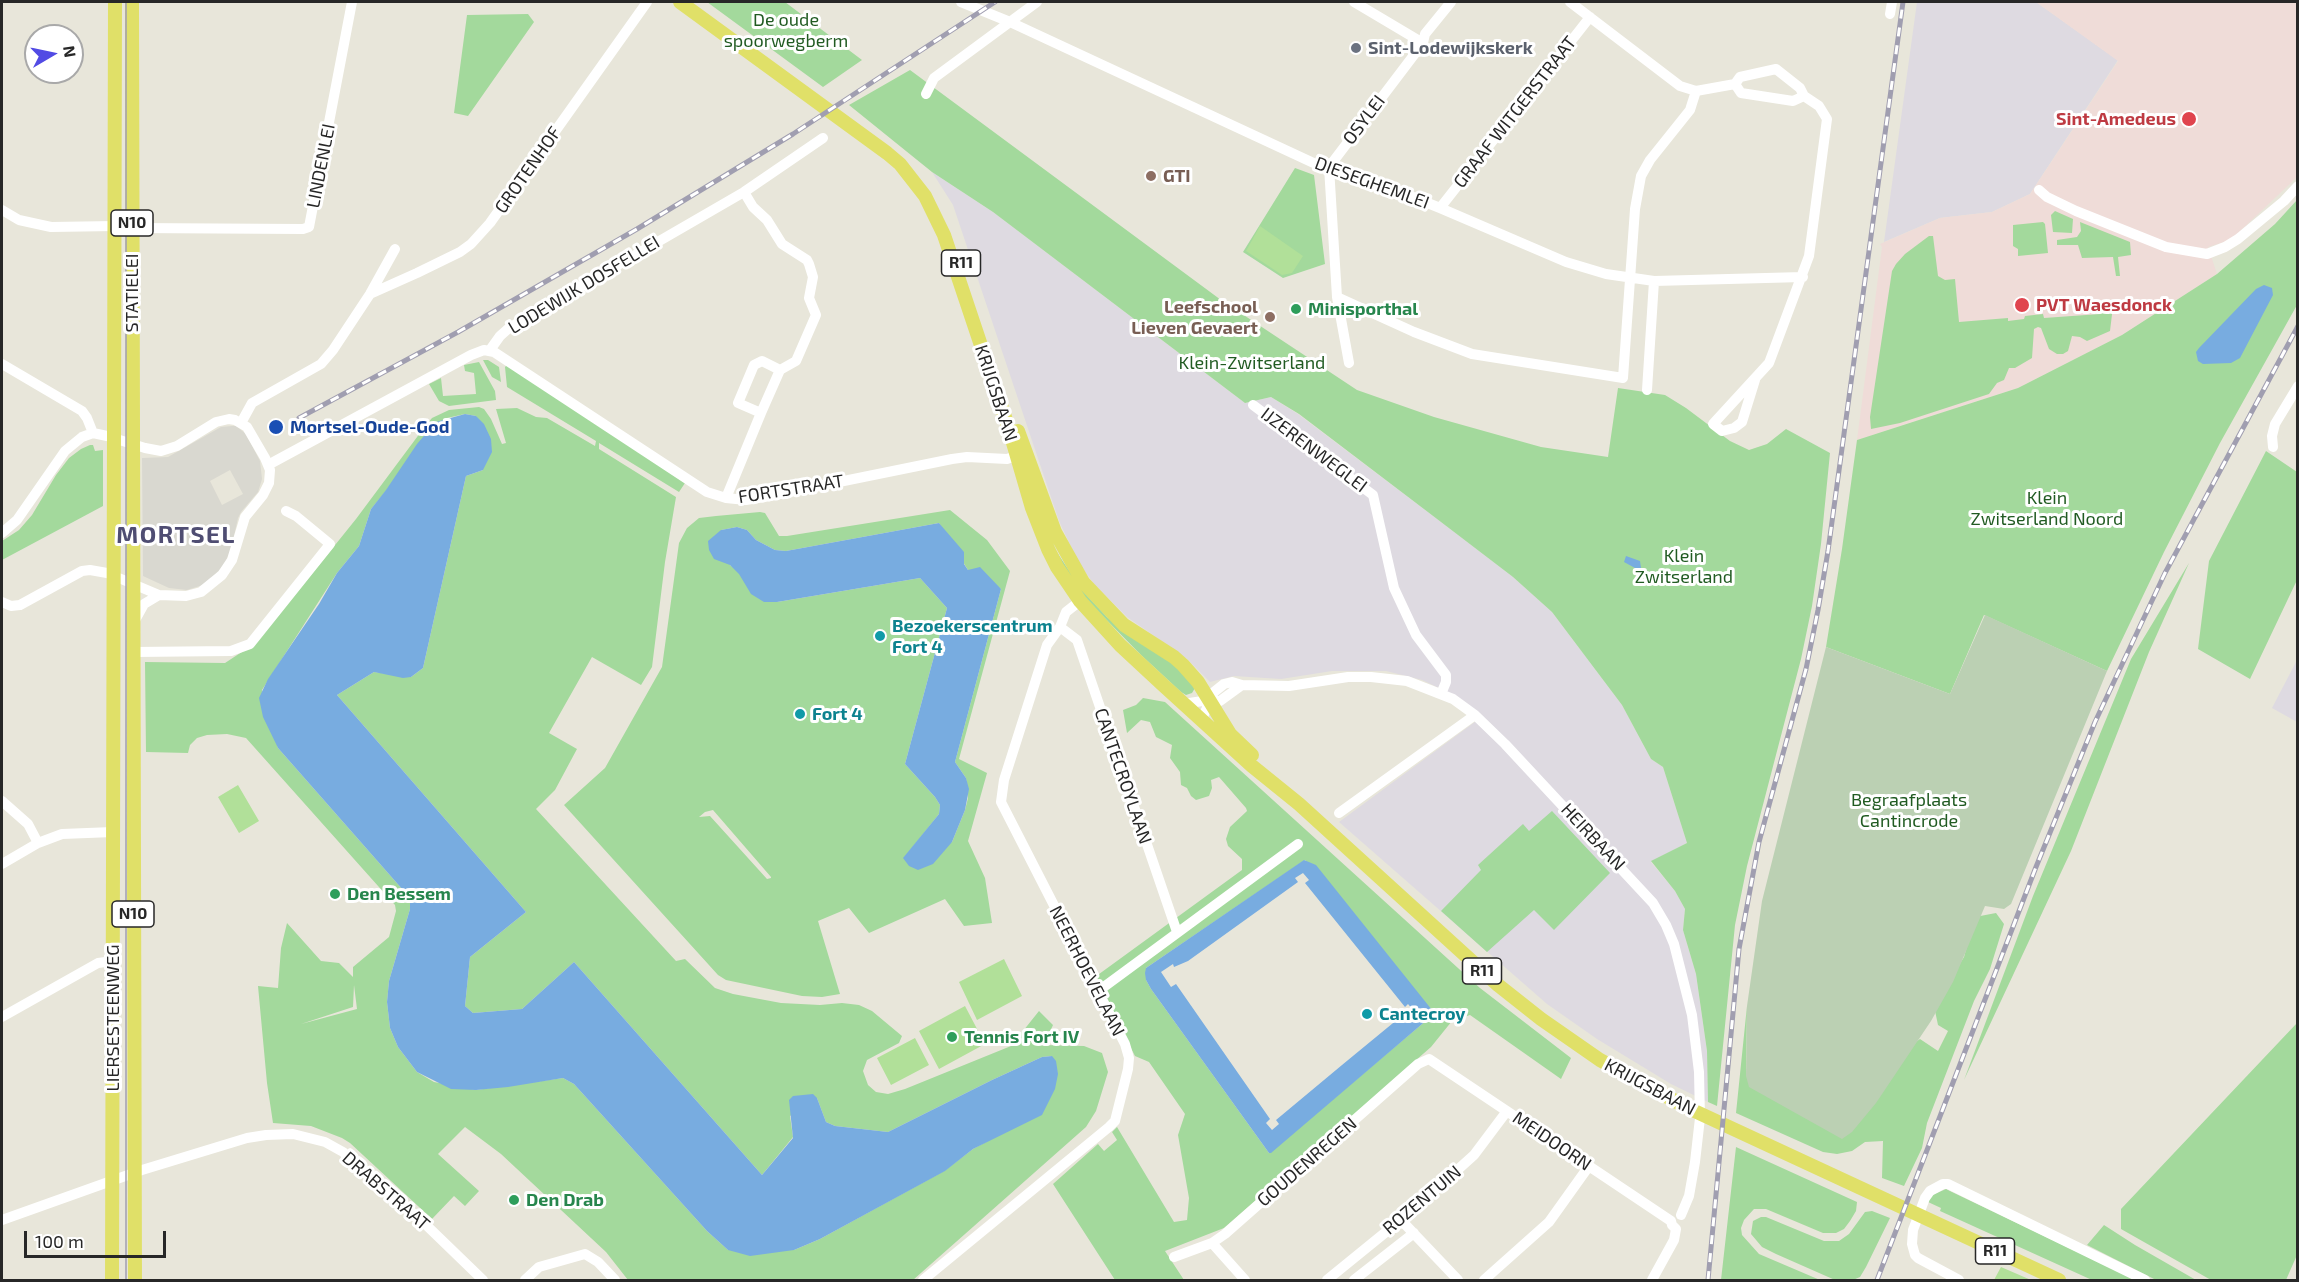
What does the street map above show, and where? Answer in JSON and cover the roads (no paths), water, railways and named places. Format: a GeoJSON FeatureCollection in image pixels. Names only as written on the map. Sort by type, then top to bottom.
{"type":"FeatureCollection","features":[{"type":"Feature","properties":{"kind":"main road","name":"STATIELEI"},"geometry":{"type":"LineString","coordinates":[[113,575],[115,2]]}},
{"type":"Feature","properties":{"kind":"main road","name":"STATIELEI"},"geometry":{"type":"LineString","coordinates":[[132,2],[134,585]]}},
{"type":"Feature","properties":{"kind":"main road","name":"KRIJGSBAAN"},"geometry":{"type":"LineString","coordinates":[[680,2],[837,112],[900,164],[926,196],[938,220],[1021,454],[1048,549],[1057,567],[1080,601],[1120,645],[1183,704],[1260,774],[1299,804],[1520,1003],[1599,1060],[1688,1108],[2059,1281]]}},
{"type":"Feature","properties":{"kind":"main road","name":"KRIJGSBAAN"},"geometry":{"type":"LineString","coordinates":[[693,2],[821,101]]}},
{"type":"Feature","properties":{"kind":"main road","name":"KRIJGSBAAN"},"geometry":{"type":"LineString","coordinates":[[1021,454],[1055,532],[1083,582],[1124,625],[1174,657],[1198,682],[1230,734],[1288,790],[1299,804]]}},
{"type":"Feature","properties":{"kind":"main road","name":"LIERSESTEENWEG"},"geometry":{"type":"LineString","coordinates":[[112,1281],[113,575]]}},
{"type":"Feature","properties":{"kind":"main road","name":"LIERSESTEENWEG"},"geometry":{"type":"LineString","coordinates":[[134,585],[135,1281]]}},
{"type":"Feature","properties":{"kind":"street","name":"LINDENLEI"},"geometry":{"type":"LineString","coordinates":[[132,228],[303,229],[309,227],[352,2]]}},
{"type":"Feature","properties":{"kind":"street","name":"GROTENHOF"},"geometry":{"type":"LineString","coordinates":[[370,294],[460,252],[471,244],[490,223],[647,2]]}},
{"type":"Feature","properties":{"kind":"street","name":"DIESEGHEMLEI"},"geometry":{"type":"LineString","coordinates":[[962,2],[1010,22],[1320,166],[1346,170],[1566,262],[1630,279],[1654,281],[1803,277]]}},
{"type":"Feature","properties":{"kind":"street"},"geometry":{"type":"LineString","coordinates":[[926,94],[933,78],[1037,2]]}},
{"type":"Feature","properties":{"kind":"street"},"geometry":{"type":"LineString","coordinates":[[1354,2],[1423,43]]}},
{"type":"Feature","properties":{"kind":"street","name":"OSYLEI"},"geometry":{"type":"LineString","coordinates":[[1329,167],[1423,43],[1425,34],[1451,2]]}},
{"type":"Feature","properties":{"kind":"street"},"geometry":{"type":"LineString","coordinates":[[1570,2],[1680,86],[1696,92],[1735,84],[1740,77],[1776,69],[1800,88],[1804,96],[1819,106],[1827,119],[1809,256],[1803,277],[1769,363],[1713,424],[1722,431],[1734,428],[1742,422],[1755,380]]}},
{"type":"Feature","properties":{"kind":"street"},"geometry":{"type":"LineString","coordinates":[[1890,14],[1892,2]]}},
{"type":"Feature","properties":{"kind":"street","name":"GRAAF WITGERSTRAAT"},"geometry":{"type":"LineString","coordinates":[[1440,208],[1590,17]]}},
{"type":"Feature","properties":{"kind":"street"},"geometry":{"type":"LineString","coordinates":[[1735,84],[1741,93],[1793,101],[1804,96]]}},
{"type":"Feature","properties":{"kind":"street"},"geometry":{"type":"LineString","coordinates":[[1337,297],[1414,332],[1472,354],[1623,378],[1635,209],[1641,176],[1650,160],[1690,111],[1696,92]]}},
{"type":"Feature","properties":{"kind":"street","name":"LODEWIJK DOSFELLEI"},"geometry":{"type":"LineString","coordinates":[[268,465],[471,355],[490,350],[509,328],[744,192],[823,138]]}},
{"type":"Feature","properties":{"kind":"street"},"geometry":{"type":"LineString","coordinates":[[1329,167],[1337,297],[1349,363]]}},
{"type":"Feature","properties":{"kind":"street"},"geometry":{"type":"LineString","coordinates":[[2039,190],[2047,197],[2076,211],[2166,248],[2207,254],[2238,239],[2284,201],[2298,186]]}},
{"type":"Feature","properties":{"kind":"street"},"geometry":{"type":"LineString","coordinates":[[726,498],[780,370],[796,361],[816,315],[809,295],[813,273],[807,260],[782,244],[767,220],[753,207],[744,192]]}},
{"type":"Feature","properties":{"kind":"street"},"geometry":{"type":"LineString","coordinates":[[2,210],[19,220],[51,227],[115,226]]}},
{"type":"Feature","properties":{"kind":"street"},"geometry":{"type":"LineString","coordinates":[[241,423],[252,403],[321,364],[333,350],[370,294],[395,249]]}},
{"type":"Feature","properties":{"kind":"street"},"geometry":{"type":"LineString","coordinates":[[1647,390],[1654,281]]}},
{"type":"Feature","properties":{"kind":"street","name":"FORTSTRAAT"},"geometry":{"type":"LineString","coordinates":[[490,350],[707,492],[726,498],[746,500],[770,496],[952,459],[967,457],[1007,459],[1021,454]]}},
{"type":"Feature","properties":{"kind":"street"},"geometry":{"type":"LineString","coordinates":[[761,413],[738,403],[754,364],[762,361],[780,370]]}},
{"type":"Feature","properties":{"kind":"street"},"geometry":{"type":"LineString","coordinates":[[2,364],[82,411],[93,433]]}},
{"type":"Feature","properties":{"kind":"street"},"geometry":{"type":"LineString","coordinates":[[2273,447],[2272,436],[2275,424],[2298,386]]}},
{"type":"Feature","properties":{"kind":"street","name":"IJZERENWEGLEI"},"geometry":{"type":"LineString","coordinates":[[1253,405],[1373,495],[1394,588],[1416,635],[1446,675],[1442,694]]}},
{"type":"Feature","properties":{"kind":"street"},"geometry":{"type":"LineString","coordinates":[[2,533],[17,520],[65,451],[82,437],[93,433],[161,451],[177,446],[222,420],[229,419],[241,423],[250,432],[268,465],[270,477],[267,489],[245,517],[232,560],[222,575],[201,592],[186,596],[159,595],[96,570],[82,571],[20,605],[3,605]]}},
{"type":"Feature","properties":{"kind":"street"},"geometry":{"type":"LineString","coordinates":[[134,652],[231,651],[250,644],[330,544],[296,516],[286,512]]}},
{"type":"Feature","properties":{"kind":"street"},"geometry":{"type":"LineString","coordinates":[[134,622],[144,604],[159,595]]}},
{"type":"Feature","properties":{"kind":"street","name":"NEERHOEVELAAN"},"geometry":{"type":"LineString","coordinates":[[923,1281],[1115,1121],[1129,1058],[1125,1044],[1001,802],[1001,788],[1047,645],[1060,627],[1066,612],[1080,601]]}},
{"type":"Feature","properties":{"kind":"street","name":"CANTECROYLAAN"},"geometry":{"type":"LineString","coordinates":[[1060,627],[1077,640],[1177,932]]}},
{"type":"Feature","properties":{"kind":"street","name":"HEIRBAAN"},"geometry":{"type":"LineString","coordinates":[[1183,704],[1209,700],[1220,701],[1242,685],[1289,686],[1348,677],[1371,677],[1407,681],[1442,694],[1475,715],[1653,903],[1670,934],[1687,989],[1699,1072],[1700,1118],[1689,1196],[1676,1222]]}},
{"type":"Feature","properties":{"kind":"street"},"geometry":{"type":"LineString","coordinates":[[1202,721],[1209,700]]}},
{"type":"Feature","properties":{"kind":"street"},"geometry":{"type":"LineString","coordinates":[[1339,813],[1475,715]]}},
{"type":"Feature","properties":{"kind":"street"},"geometry":{"type":"LineString","coordinates":[[2,801],[28,824],[38,843]]}},
{"type":"Feature","properties":{"kind":"street"},"geometry":{"type":"LineString","coordinates":[[2,864],[38,843],[62,834],[113,832]]}},
{"type":"Feature","properties":{"kind":"street"},"geometry":{"type":"LineString","coordinates":[[1097,992],[1298,844]]}},
{"type":"Feature","properties":{"kind":"street"},"geometry":{"type":"LineString","coordinates":[[2,1017],[98,963],[113,961]]}},
{"type":"Feature","properties":{"kind":"street","name":"GOUDENREGEN"},"geometry":{"type":"LineString","coordinates":[[1174,1257],[1212,1243],[1225,1234],[1418,1064],[1429,1059],[1434,1061]]}},
{"type":"Feature","properties":{"kind":"street","name":"MEIDOORN"},"geometry":{"type":"LineString","coordinates":[[1434,1061],[1676,1222]]}},
{"type":"Feature","properties":{"kind":"street","name":"ROZENTUIN"},"geometry":{"type":"LineString","coordinates":[[1327,1281],[1474,1155],[1507,1111]]}},
{"type":"Feature","properties":{"kind":"street","name":"DRABSTRAAT"},"geometry":{"type":"LineString","coordinates":[[2,1220],[112,1180],[258,1136],[293,1134],[317,1139],[343,1152],[423,1222],[483,1281]]}},
{"type":"Feature","properties":{"kind":"street"},"geometry":{"type":"LineString","coordinates":[[1484,1281],[1549,1222],[1589,1166]]}},
{"type":"Feature","properties":{"kind":"street"},"geometry":{"type":"LineString","coordinates":[[1959,1281],[1918,1258],[1912,1244],[1913,1230],[1925,1198],[1938,1185],[1948,1184],[2145,1281]]}},
{"type":"Feature","properties":{"kind":"street"},"geometry":{"type":"LineString","coordinates":[[1400,1219],[1458,1281]]}},
{"type":"Feature","properties":{"kind":"street"},"geometry":{"type":"LineString","coordinates":[[1652,1281],[1670,1248],[1676,1222]]}},
{"type":"Feature","properties":{"kind":"street","name":"ROZENTUIN"},"geometry":{"type":"LineString","coordinates":[[1354,1281],[1414,1233]]}},
{"type":"Feature","properties":{"kind":"street"},"geometry":{"type":"LineString","coordinates":[[1212,1243],[1245,1281]]}},
{"type":"Feature","properties":{"kind":"street"},"geometry":{"type":"LineString","coordinates":[[525,1281],[539,1267],[585,1254],[598,1262],[615,1281]]}},
{"type":"Feature","properties":{"kind":"water"},"geometry":{"type":"Polygon","coordinates":[[[2264,285],[2272,288],[2273,295],[2240,358],[2231,363],[2203,364],[2198,361],[2196,352],[2199,348],[2256,289],[2264,285]]]}},
{"type":"Feature","properties":{"kind":"water"},"geometry":{"type":"Polygon","coordinates":[[[465,414],[476,416],[484,424],[491,439],[492,452],[483,470],[466,476],[423,668],[411,677],[403,678],[374,672],[337,695],[526,912],[470,957],[465,1006],[473,1013],[522,1009],[574,962],[762,1175],[793,1138],[789,1100],[793,1096],[813,1094],[817,1098],[826,1122],[835,1126],[888,1132],[992,1080],[1042,1057],[1052,1056],[1056,1061],[1058,1074],[1055,1089],[1042,1115],[973,1149],[945,1171],[820,1239],[794,1250],[750,1256],[728,1250],[707,1231],[574,1084],[563,1078],[508,1087],[476,1090],[451,1089],[417,1072],[398,1047],[390,1028],[387,1002],[389,981],[410,909],[410,898],[278,748],[263,717],[259,698],[268,679],[319,604],[337,573],[359,546],[371,509],[417,444],[436,422],[465,414]]]}},
{"type":"Feature","properties":{"kind":"water"},"geometry":{"type":"Polygon","coordinates":[[[939,523],[964,552],[964,564],[968,570],[980,567],[1001,589],[955,762],[966,778],[969,789],[965,810],[952,842],[933,864],[918,870],[909,866],[903,858],[939,814],[940,805],[905,764],[947,608],[920,578],[777,602],[764,602],[751,594],[739,574],[730,565],[714,559],[709,550],[708,541],[721,530],[737,527],[747,530],[756,540],[775,550],[786,551],[939,523]]]}},
{"type":"Feature","properties":{"kind":"water"},"geometry":{"type":"Polygon","coordinates":[[[1626,556],[1640,561],[1641,568],[1635,568],[1624,562],[1626,556]]]}},
{"type":"Feature","properties":{"kind":"water"},"geometry":{"type":"Polygon","coordinates":[[[1304,860],[1316,865],[1432,1010],[1428,1019],[1269,1153],[1151,989],[1146,980],[1146,968],[1304,860]],[[1303,873],[1295,878],[1298,882],[1188,961],[1174,967],[1173,964],[1161,972],[1171,987],[1176,984],[1270,1119],[1266,1123],[1272,1130],[1279,1124],[1276,1120],[1404,1014],[1407,1018],[1414,1011],[1408,1004],[1405,1007],[1305,883],[1309,880],[1303,873]]]}},
{"type":"Feature","properties":{"kind":"tram line"},"geometry":{"type":"LineString","coordinates":[[126,2],[126,1280]]}},
{"type":"Feature","properties":{"kind":"railway"},"geometry":{"type":"LineString","coordinates":[[299,418],[458,332],[637,229],[793,134],[995,2]]}},
{"type":"Feature","properties":{"kind":"railway"},"geometry":{"type":"LineString","coordinates":[[1708,1280],[1739,949],[1759,842],[1806,669],[1818,610],[1903,2]]}},
{"type":"Feature","properties":{"kind":"railway"},"geometry":{"type":"LineString","coordinates":[[1877,1280],[2036,867],[2095,722],[2165,573],[2298,326]]}},
{"type":"Feature","properties":{"kind":"place","name":"Sint-Lodewijkskerk"},"geometry":{"type":"Point","coordinates":[1356,48]}},
{"type":"Feature","properties":{"kind":"place","name":"Sint-Amedeus"},"geometry":{"type":"Point","coordinates":[2189,119]}},
{"type":"Feature","properties":{"kind":"place","name":"GTI"},"geometry":{"type":"Point","coordinates":[1151,176]}},
{"type":"Feature","properties":{"kind":"place","name":"PVT Waesdonck"},"geometry":{"type":"Point","coordinates":[2022,305]}},
{"type":"Feature","properties":{"kind":"place","name":"Minisporthal"},"geometry":{"type":"Point","coordinates":[1296,309]}},
{"type":"Feature","properties":{"kind":"place","name":"Leefschool Lieven Gevaert"},"geometry":{"type":"Point","coordinates":[1270,317]}},
{"type":"Feature","properties":{"kind":"place","name":"Mortsel-Oude-God"},"geometry":{"type":"Point","coordinates":[276,427]}},
{"type":"Feature","properties":{"kind":"place","name":"Bezoekerscentrum Fort 4"},"geometry":{"type":"Point","coordinates":[880,636]}},
{"type":"Feature","properties":{"kind":"place","name":"Fort 4"},"geometry":{"type":"Point","coordinates":[800,714]}},
{"type":"Feature","properties":{"kind":"place","name":"Den Bessem"},"geometry":{"type":"Point","coordinates":[335,894]}},
{"type":"Feature","properties":{"kind":"place","name":"Cantecroy"},"geometry":{"type":"Point","coordinates":[1367,1014]}},
{"type":"Feature","properties":{"kind":"place","name":"Tennis Fort IV"},"geometry":{"type":"Point","coordinates":[952,1037]}},
{"type":"Feature","properties":{"kind":"place","name":"Den Drab"},"geometry":{"type":"Point","coordinates":[514,1200]}},
{"type":"Feature","properties":{"kind":"district","name":"MORTSEL"},"geometry":{"type":"Point","coordinates":[176,535]}},
{"type":"Feature","properties":{"kind":"park label","name":"De oude spoorwegberm"},"geometry":{"type":"Point","coordinates":[786,30]}},
{"type":"Feature","properties":{"kind":"park label","name":"Klein-Zwitserland"},"geometry":{"type":"Point","coordinates":[1252,363]}},
{"type":"Feature","properties":{"kind":"park label","name":"Klein Zwitserland Noord"},"geometry":{"type":"Point","coordinates":[2047,508]}},
{"type":"Feature","properties":{"kind":"park label","name":"Klein Zwitserland"},"geometry":{"type":"Point","coordinates":[1684,566]}},
{"type":"Feature","properties":{"kind":"park label","name":"Begraafplaats Cantincrode"},"geometry":{"type":"Point","coordinates":[1909,810]}}]}
